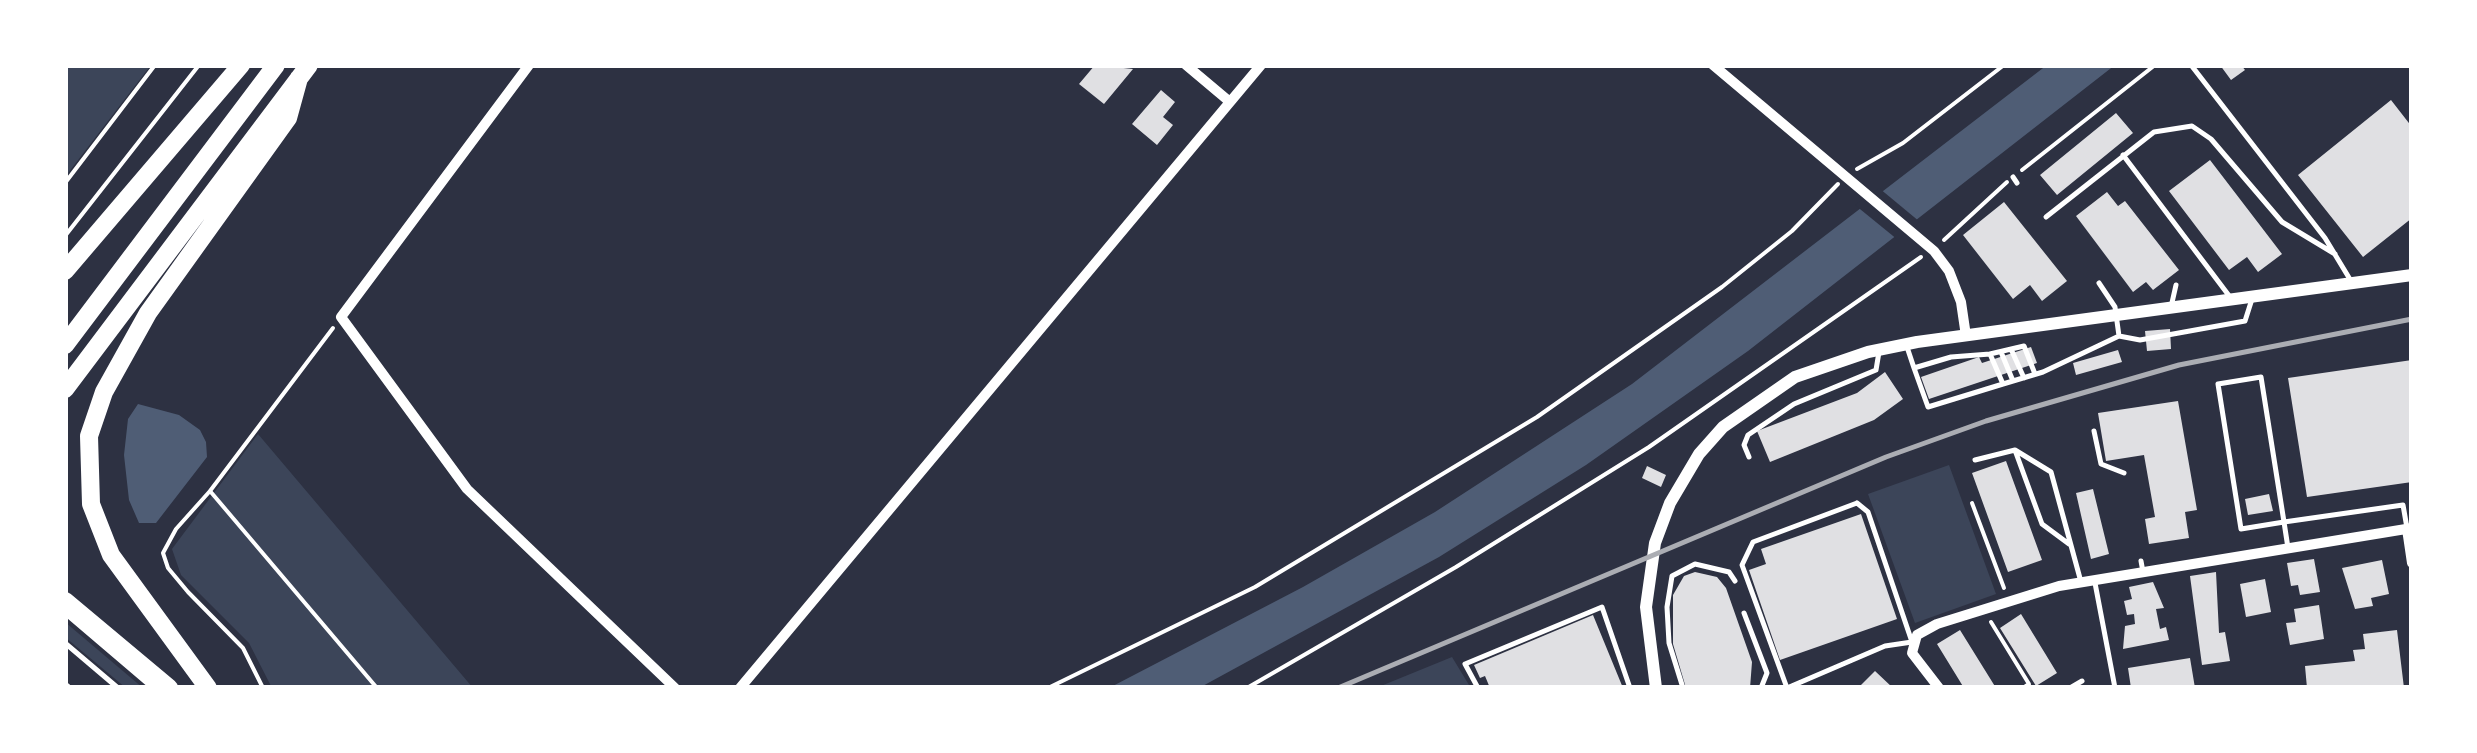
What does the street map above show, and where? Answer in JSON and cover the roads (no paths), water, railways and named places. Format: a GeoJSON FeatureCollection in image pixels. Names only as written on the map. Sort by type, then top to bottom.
{"type":"FeatureCollection","features":[{"type":"Feature","properties":{"kind":"highway"},"geometry":{"type":"LineString","coordinates":[[65,271],[241,65]]}},
{"type":"Feature","properties":{"kind":"highway"},"geometry":{"type":"LineString","coordinates":[[65,345],[276,65]]}},
{"type":"Feature","properties":{"kind":"highway"},"geometry":{"type":"LineString","coordinates":[[65,389],[304,72]]}},
{"type":"Feature","properties":{"kind":"highway"},"geometry":{"type":"LineString","coordinates":[[208,688],[111,556],[91,504],[90,436],[104,392],[148,313],[288,118],[304,72]]}},
{"type":"Feature","properties":{"kind":"highway"},"geometry":{"type":"LineString","coordinates":[[65,601],[168,688]]}},
{"type":"Feature","properties":{"kind":"street"},"geometry":{"type":"LineString","coordinates":[[529,65],[342,317],[467,489],[675,688]]}},
{"type":"Feature","properties":{"kind":"street"},"geometry":{"type":"LineString","coordinates":[[1186,65],[1230,102]]}},
{"type":"Feature","properties":{"kind":"street"},"geometry":{"type":"LineString","coordinates":[[740,688],[1261,65]]}},
{"type":"Feature","properties":{"kind":"street"},"geometry":{"type":"LineString","coordinates":[[1713,65],[1930,247],[1949,271],[1961,302],[1966,336]]}},
{"type":"Feature","properties":{"kind":"street"},"geometry":{"type":"LineString","coordinates":[[1656,688],[1646,629],[1650,572],[1670,504],[1699,454],[1723,427],[1795,377],[1906,344],[2412,275]]}},
{"type":"Feature","properties":{"kind":"street"},"geometry":{"type":"LineString","coordinates":[[1939,688],[1915,662],[1912,642],[1937,624],[2080,582],[2142,566],[2410,528],[2412,563]]}},
{"type":"Feature","properties":{"kind":"lane"},"geometry":{"type":"LineString","coordinates":[[2190,65],[2335,254],[2352,284]]}},
{"type":"Feature","properties":{"kind":"lane"},"geometry":{"type":"LineString","coordinates":[[2046,216],[2154,132],[2192,126],[2211,139],[2282,222],[2335,254]]}},
{"type":"Feature","properties":{"kind":"lane"},"geometry":{"type":"LineString","coordinates":[[2124,155],[2233,302]]}},
{"type":"Feature","properties":{"kind":"lane"},"geometry":{"type":"LineString","coordinates":[[2099,283],[2119,317],[2119,336]]}},
{"type":"Feature","properties":{"kind":"lane"},"geometry":{"type":"LineString","coordinates":[[2170,310],[2176,286]]}},
{"type":"Feature","properties":{"kind":"lane"},"geometry":{"type":"LineString","coordinates":[[1906,344],[1928,408],[2035,374],[2119,336],[2157,338],[2245,321],[2252,299]]}},
{"type":"Feature","properties":{"kind":"lane"},"geometry":{"type":"LineString","coordinates":[[1914,368],[1951,357],[2024,346],[2035,374]]}},
{"type":"Feature","properties":{"kind":"lane"},"geometry":{"type":"LineString","coordinates":[[2011,349],[2024,378]]}},
{"type":"Feature","properties":{"kind":"lane"},"geometry":{"type":"LineString","coordinates":[[1749,457],[1744,445],[1748,435],[1794,404],[1876,370],[1879,350]]}},
{"type":"Feature","properties":{"kind":"lane"},"geometry":{"type":"LineString","coordinates":[[2000,352],[2013,382]]}},
{"type":"Feature","properties":{"kind":"lane"},"geometry":{"type":"LineString","coordinates":[[1990,354],[2003,384]]}},
{"type":"Feature","properties":{"kind":"lane"},"geometry":{"type":"LineString","coordinates":[[2288,548],[2284,522],[2261,377],[2218,384],[2241,529],[2284,522],[2402,504],[2412,503]]}},
{"type":"Feature","properties":{"kind":"lane"},"geometry":{"type":"LineString","coordinates":[[2094,432],[2100,464],[2124,472]]}},
{"type":"Feature","properties":{"kind":"lane"},"geometry":{"type":"LineString","coordinates":[[2015,450],[2042,524],[2071,546]]}},
{"type":"Feature","properties":{"kind":"lane"},"geometry":{"type":"LineString","coordinates":[[1975,460],[2015,450],[2052,472],[2080,582]]}},
{"type":"Feature","properties":{"kind":"lane"},"geometry":{"type":"LineString","coordinates":[[1857,502],[1868,512],[1912,642],[1885,646],[1787,688],[1742,566],[1754,542],[1857,502]]}},
{"type":"Feature","properties":{"kind":"lane"},"geometry":{"type":"LineString","coordinates":[[2402,504],[2410,528]]}},
{"type":"Feature","properties":{"kind":"lane"},"geometry":{"type":"LineString","coordinates":[[1683,688],[1669,643],[1667,607],[1672,576],[1695,564],[1729,572],[1735,581]]}},
{"type":"Feature","properties":{"kind":"lane"},"geometry":{"type":"LineString","coordinates":[[2095,580],[2114,688]]}},
{"type":"Feature","properties":{"kind":"lane"},"geometry":{"type":"LineString","coordinates":[[1478,688],[1465,664],[1602,608],[1630,688]]}},
{"type":"Feature","properties":{"kind":"lane"},"geometry":{"type":"LineString","coordinates":[[65,613],[152,688]]}},
{"type":"Feature","properties":{"kind":"lane"},"geometry":{"type":"LineString","coordinates":[[1744,613],[1766,673],[1762,688]]}},
{"type":"Feature","properties":{"kind":"lane"},"geometry":{"type":"LineString","coordinates":[[65,643],[118,688]]}},
{"type":"Feature","properties":{"kind":"lane"},"geometry":{"type":"LineString","coordinates":[[2070,688],[2082,681]]}},
{"type":"Feature","properties":{"kind":"railway"},"geometry":{"type":"LineString","coordinates":[[1338,688],[1886,457],[1986,421],[2179,365],[2412,319]]}}]}
